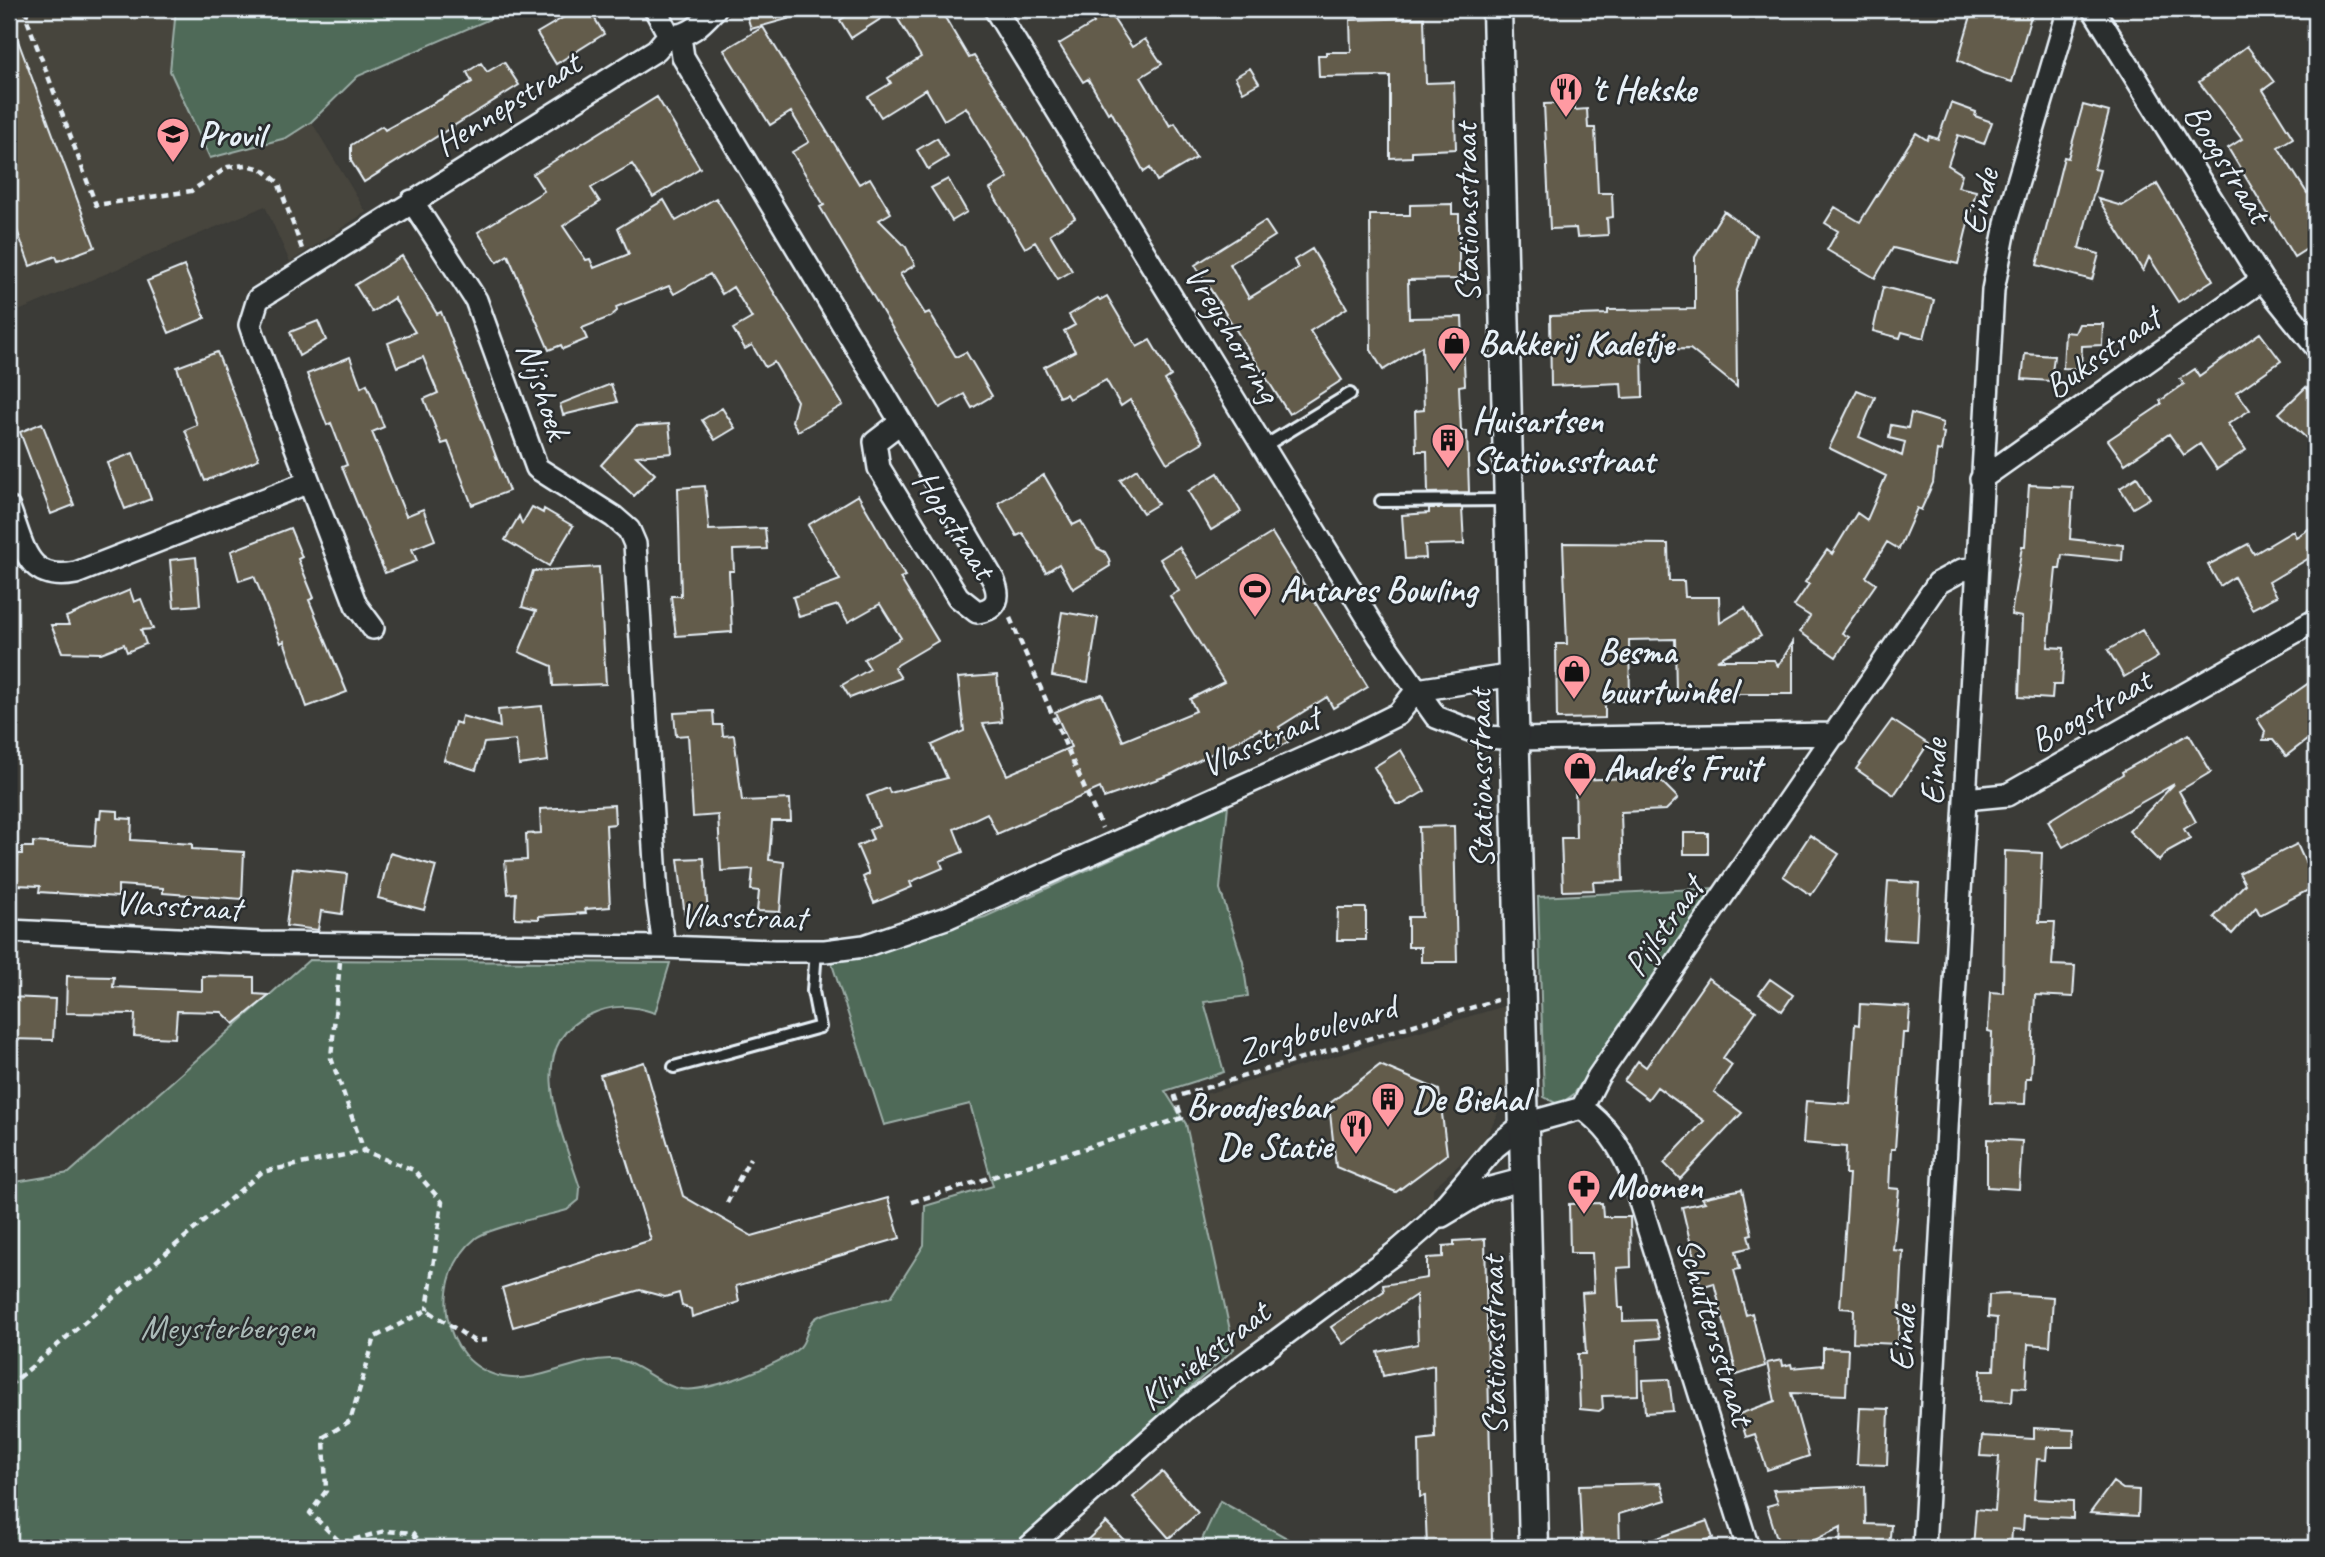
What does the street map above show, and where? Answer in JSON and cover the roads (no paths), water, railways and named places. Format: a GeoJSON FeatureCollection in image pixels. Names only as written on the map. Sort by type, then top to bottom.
{"type":"FeatureCollection","features":[{"type":"Feature","properties":{"kind":"main road","name":"Stationsstraat"},"geometry":{"type":"LineString","coordinates":[[1497,9],[1534,1548]]}},
{"type":"Feature","properties":{"kind":"street"},"geometry":{"type":"LineString","coordinates":[[655,9],[674,36]]}},
{"type":"Feature","properties":{"kind":"street","name":"Hennepstraat"},"geometry":{"type":"LineString","coordinates":[[412,201],[656,50],[674,36],[699,26],[715,9]]}},
{"type":"Feature","properties":{"kind":"street","name":"Vreyshorring"},"geometry":{"type":"LineString","coordinates":[[995,9],[1379,636],[1436,717],[1488,737],[1516,739]]}},
{"type":"Feature","properties":{"kind":"street","name":"Einde"},"geometry":{"type":"LineString","coordinates":[[1924,1548],[1989,343],[1998,266],[2007,219],[2069,9]]}},
{"type":"Feature","properties":{"kind":"street","name":"Boogstraat"},"geometry":{"type":"LineString","coordinates":[[2093,9],[2262,280],[2316,347]]}},
{"type":"Feature","properties":{"kind":"street","name":"Hopstraat"},"geometry":{"type":"LineString","coordinates":[[674,36],[683,57],[901,422],[999,594],[996,604],[988,610],[977,612],[958,597],[879,468],[875,442],[901,422]]}},
{"type":"Feature","properties":{"kind":"street"},"geometry":{"type":"LineString","coordinates":[[373,628],[356,605],[250,325],[258,299],[412,201]]}},
{"type":"Feature","properties":{"kind":"street","name":"Nijshoek"},"geometry":{"type":"LineString","coordinates":[[412,201],[476,300],[537,468],[614,517],[629,530],[635,544],[657,895],[664,947]]}},
{"type":"Feature","properties":{"kind":"street","name":"Buksstraat"},"geometry":{"type":"LineString","coordinates":[[1981,479],[2262,280]]}},
{"type":"Feature","properties":{"kind":"street"},"geometry":{"type":"LineString","coordinates":[[9,508],[34,568],[46,575],[60,576],[76,573],[309,482]]}},
{"type":"Feature","properties":{"kind":"street","name":"Pijlstraat"},"geometry":{"type":"LineString","coordinates":[[1582,1108],[1598,1077],[1938,583],[1962,569],[1976,568]]}},
{"type":"Feature","properties":{"kind":"street","name":"Boogstraat"},"geometry":{"type":"LineString","coordinates":[[1965,799],[2007,795],[2316,620]]}},
{"type":"Feature","properties":{"kind":"street"},"geometry":{"type":"LineString","coordinates":[[1417,690],[1514,675]]}},
{"type":"Feature","properties":{"kind":"street","name":"Vlasstraat"},"geometry":{"type":"LineString","coordinates":[[9,931],[342,944],[817,950],[864,946],[949,917],[1370,728],[1398,714],[1417,690]]}},
{"type":"Feature","properties":{"kind":"street"},"geometry":{"type":"LineString","coordinates":[[1516,739],[1836,734]]}},
{"type":"Feature","properties":{"kind":"street"},"geometry":{"type":"LineString","coordinates":[[1524,1124],[1582,1108]]}},
{"type":"Feature","properties":{"kind":"street","name":"Schuttersstraat"},"geometry":{"type":"LineString","coordinates":[[1582,1108],[1608,1130],[1630,1170],[1748,1548]]}},
{"type":"Feature","properties":{"kind":"street","name":"Kliniekstraat"},"geometry":{"type":"LineString","coordinates":[[1028,1548],[1183,1410],[1399,1250],[1429,1224],[1495,1147],[1524,1124]]}},
{"type":"Feature","properties":{"kind":"street","name":"Kliniekstraat"},"geometry":{"type":"LineString","coordinates":[[1429,1224],[1487,1189],[1525,1179]]}},
{"type":"Feature","properties":{"kind":"lane"},"geometry":{"type":"LineString","coordinates":[[1263,447],[1350,394]]}},
{"type":"Feature","properties":{"kind":"lane"},"geometry":{"type":"LineString","coordinates":[[1381,501],[1510,500]]}},
{"type":"Feature","properties":{"kind":"lane"},"geometry":{"type":"LineString","coordinates":[[674,1067],[820,1027],[813,990],[817,950]]}},
{"type":"Feature","properties":{"kind":"place","name":"'t Hekske"},"geometry":{"type":"Point","coordinates":[1566,119]}},
{"type":"Feature","properties":{"kind":"place","name":"Provil"},"geometry":{"type":"Point","coordinates":[173,164]}},
{"type":"Feature","properties":{"kind":"place","name":"Bakkerij Kadetje"},"geometry":{"type":"Point","coordinates":[1454,373]}},
{"type":"Feature","properties":{"kind":"place","name":"Huisartsen Stationsstraat"},"geometry":{"type":"Point","coordinates":[1448,470]}},
{"type":"Feature","properties":{"kind":"place","name":"Antares Bowling"},"geometry":{"type":"Point","coordinates":[1255,619]}},
{"type":"Feature","properties":{"kind":"place","name":"Besma buurtwinkel"},"geometry":{"type":"Point","coordinates":[1574,701]}},
{"type":"Feature","properties":{"kind":"place","name":"André's Fruit"},"geometry":{"type":"Point","coordinates":[1580,798]}},
{"type":"Feature","properties":{"kind":"place","name":"De Biehal"},"geometry":{"type":"Point","coordinates":[1388,1129]}},
{"type":"Feature","properties":{"kind":"place","name":"Broodjesbar De Statie"},"geometry":{"type":"Point","coordinates":[1356,1156]}},
{"type":"Feature","properties":{"kind":"place","name":"Moonen"},"geometry":{"type":"Point","coordinates":[1584,1216]}},
{"type":"Feature","properties":{"kind":"park label","name":"Meysterbergen"},"geometry":{"type":"Point","coordinates":[228,1327]}}]}
